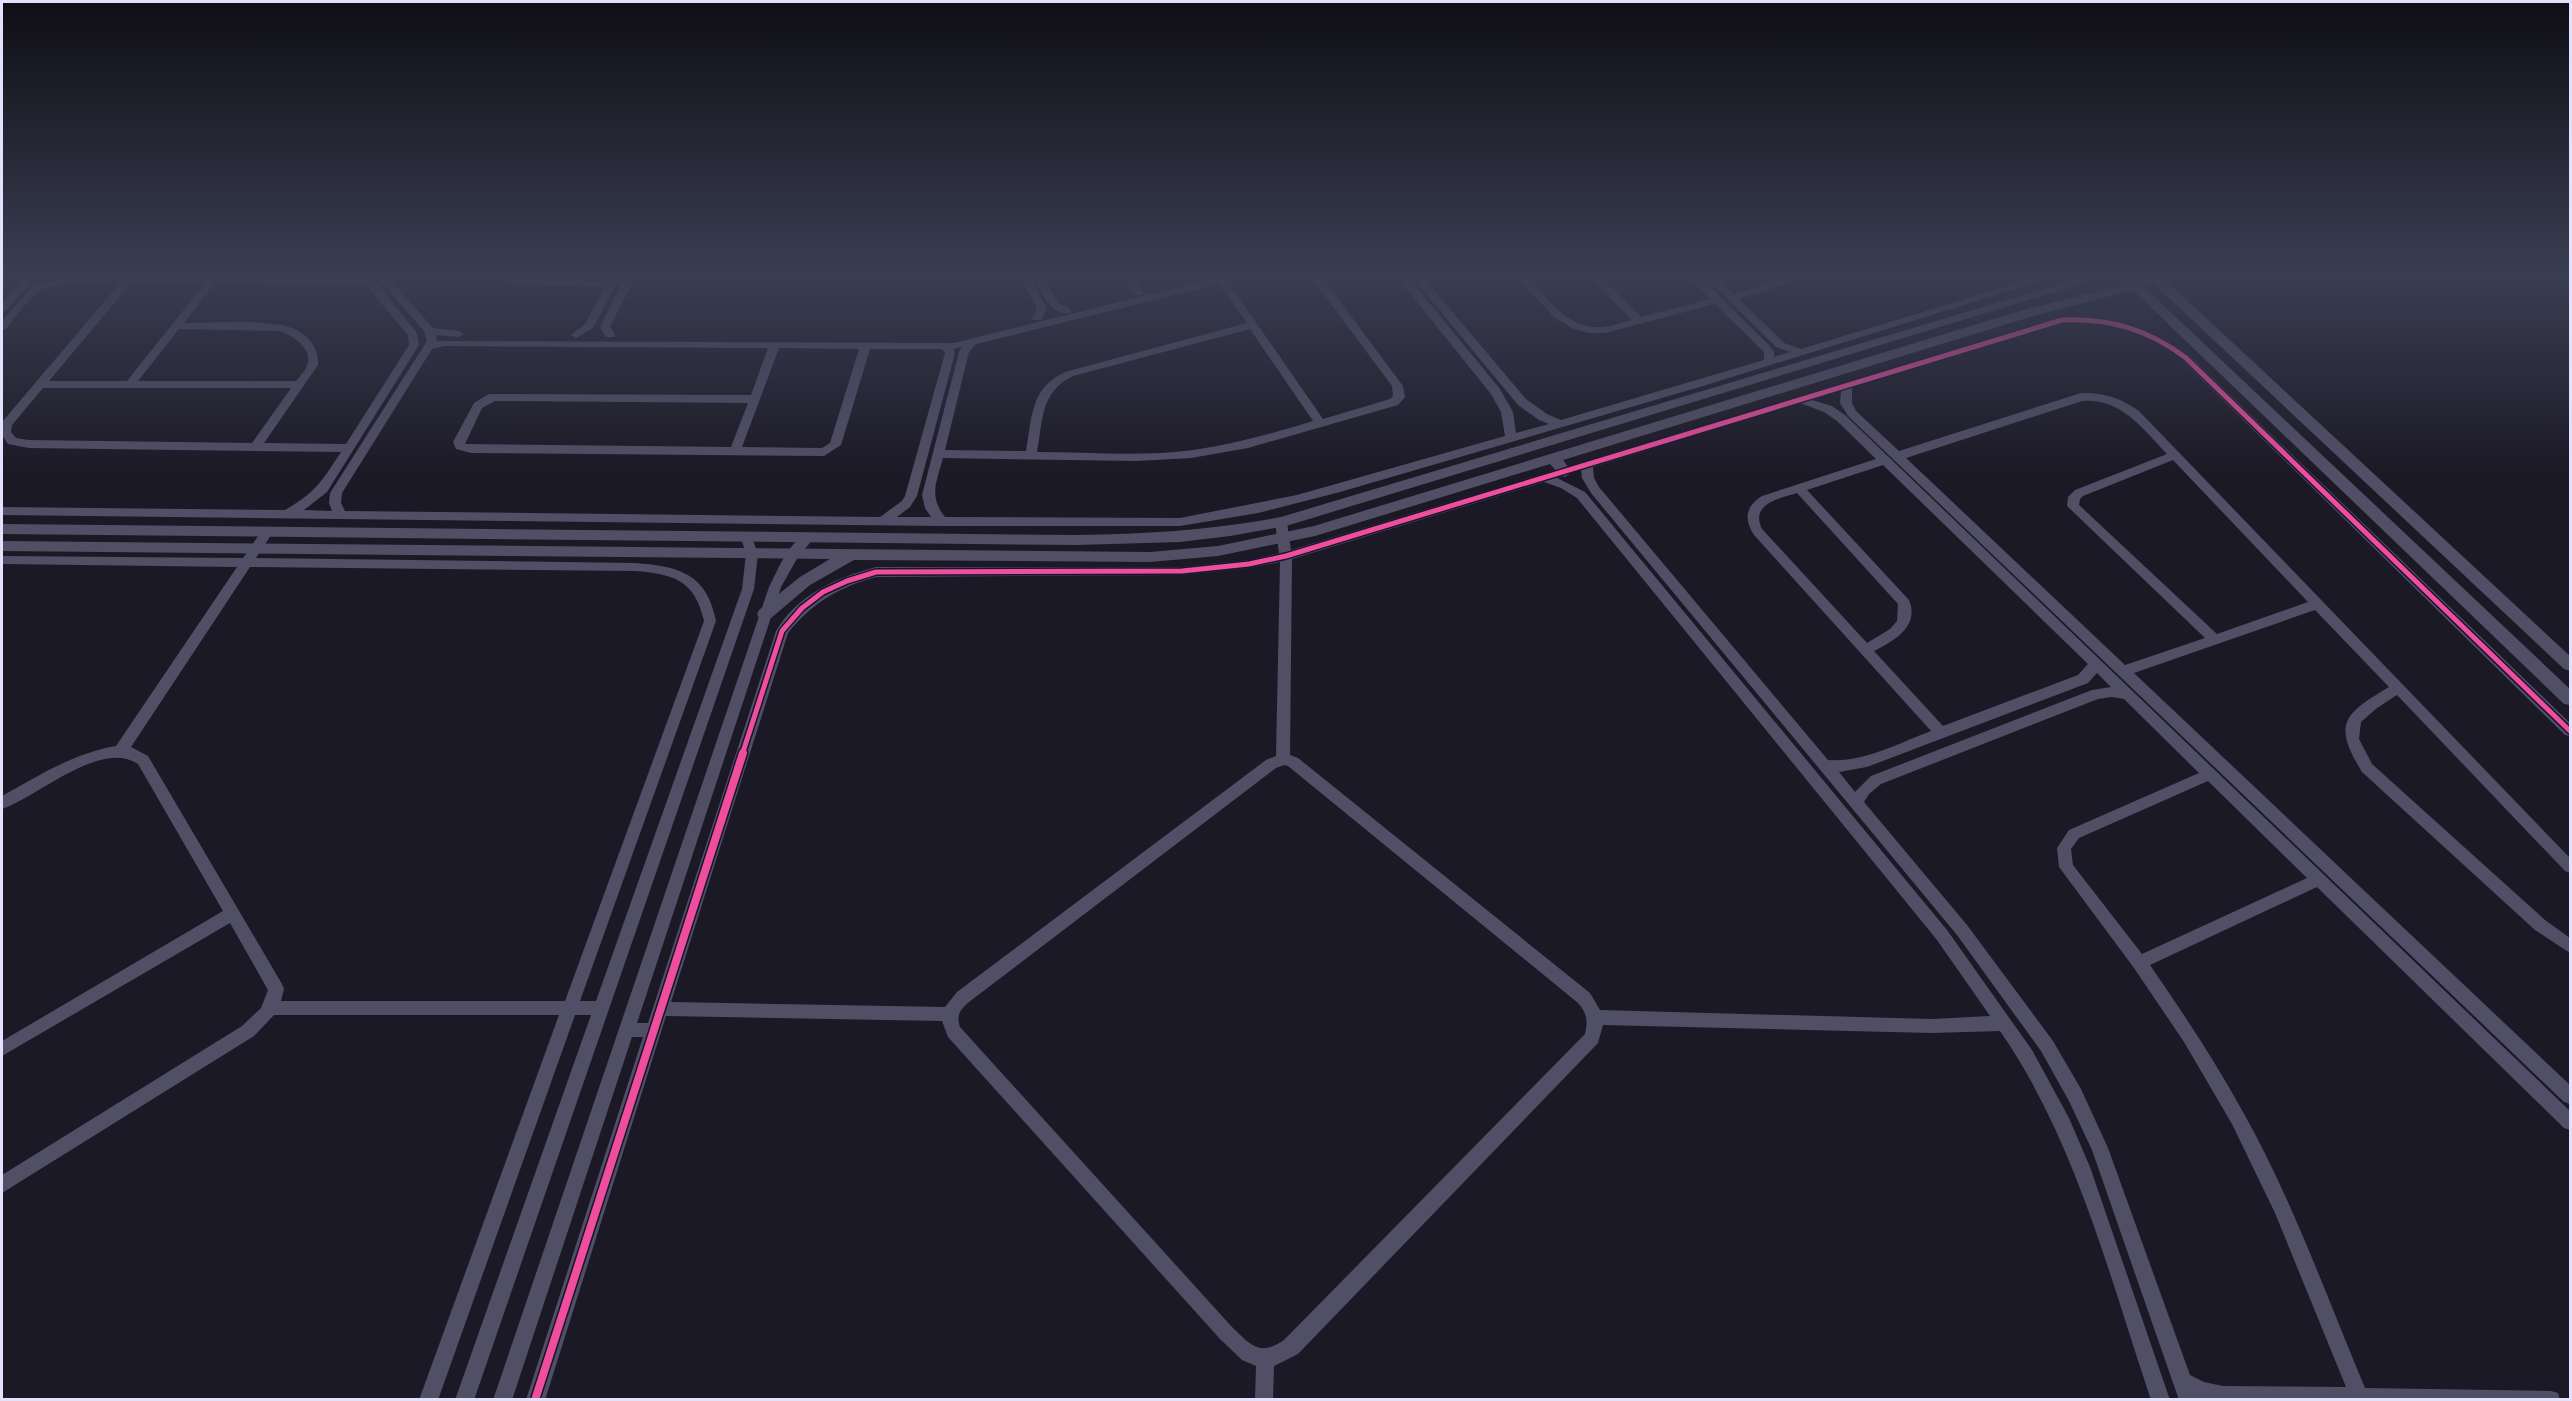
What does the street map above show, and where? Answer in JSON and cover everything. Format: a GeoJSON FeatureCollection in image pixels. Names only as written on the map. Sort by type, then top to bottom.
{"type":"FeatureCollection","features":[{"type":"Feature","properties":{"kind":"street"},"geometry":{"type":"LineString","coordinates":[[75,342],[6,425],[5,432],[12,441],[29,444],[349,448]]}},
{"type":"Feature","properties":{"kind":"street"},"geometry":{"type":"LineString","coordinates":[[130,384],[163,342]]}},
{"type":"Feature","properties":{"kind":"street"},"geometry":{"type":"LineString","coordinates":[[255,447],[315,360],[305,342]]}},
{"type":"Feature","properties":{"kind":"street"},"geometry":{"type":"LineString","coordinates":[[285,515],[320,493],[414,342]]}},
{"type":"Feature","properties":{"kind":"street"},"geometry":{"type":"LineString","coordinates":[[341,516],[335,502],[336,493],[431,342]]}},
{"type":"Feature","properties":{"kind":"street"},"geometry":{"type":"LineString","coordinates":[[430,346],[444,343],[775,345],[804,342]]}},
{"type":"Feature","properties":{"kind":"street"},"geometry":{"type":"LineString","coordinates":[[832,342],[865,346],[946,346],[971,343]]}},
{"type":"Feature","properties":{"kind":"street"},"geometry":{"type":"LineString","coordinates":[[1031,455],[1041,400],[1044,392],[1059,379],[1069,374],[1188,342]]}},
{"type":"Feature","properties":{"kind":"street"},"geometry":{"type":"LineString","coordinates":[[1265,342],[1321,424]]}},
{"type":"Feature","properties":{"kind":"street"},"geometry":{"type":"LineString","coordinates":[[938,454],[1160,456],[1191,454],[1243,445],[1388,405],[1399,397],[1400,391],[1364,342]]}},
{"type":"Feature","properties":{"kind":"street"},"geometry":{"type":"LineString","coordinates":[[1455,342],[1496,392],[1508,412],[1511,438]]}},
{"type":"Feature","properties":{"kind":"street"},"geometry":{"type":"LineString","coordinates":[[1472,342],[1522,402],[1543,417],[1560,424]]}},
{"type":"Feature","properties":{"kind":"street"},"geometry":{"type":"LineString","coordinates":[[1760,342],[1769,352],[1769,361]]}},
{"type":"Feature","properties":{"kind":"street"},"geometry":{"type":"LineString","coordinates":[[1777,342],[1800,352]]}},
{"type":"Feature","properties":{"kind":"street"},"geometry":{"type":"LineString","coordinates":[[2,512],[1152,523],[1221,517],[1283,502],[1560,424],[1832,342]]}},
{"type":"Feature","properties":{"kind":"street"},"geometry":{"type":"LineString","coordinates":[[2,528],[747,538],[1148,540],[1212,535],[1281,522],[1879,342]]}},
{"type":"Feature","properties":{"kind":"street"},"geometry":{"type":"LineString","coordinates":[[2,546],[1150,557],[1218,551],[1284,539],[1932,342]]}},
{"type":"Feature","properties":{"kind":"street"},"geometry":{"type":"LineString","coordinates":[[535,1400],[782,631],[792,617],[820,592],[847,579],[876,572],[1182,572],[1249,564],[1287,556],[1989,342]]}},
{"type":"Feature","properties":{"kind":"street"},"geometry":{"type":"LineString","coordinates":[[2165,342],[2186,358],[2571,731]]}},
{"type":"Feature","properties":{"kind":"street"},"geometry":{"type":"LineString","coordinates":[[2196,342],[2571,699]]}},
{"type":"Feature","properties":{"kind":"street"},"geometry":{"type":"LineString","coordinates":[[2223,342],[2571,665]]}},
{"type":"Feature","properties":{"kind":"street"},"geometry":{"type":"LineString","coordinates":[[942,522],[928,500],[964,352],[971,343]]}},
{"type":"Feature","properties":{"kind":"street"},"geometry":{"type":"LineString","coordinates":[[735,452],[775,345]]}},
{"type":"Feature","properties":{"kind":"street"},"geometry":{"type":"LineString","coordinates":[[754,399],[493,397],[478,406],[459,442],[465,448],[471,449],[819,452],[832,448],[865,346]]}},
{"type":"Feature","properties":{"kind":"street"},"geometry":{"type":"LineString","coordinates":[[883,521],[906,504],[911,496],[950,353],[946,346]]}},
{"type":"Feature","properties":{"kind":"street"},"geometry":{"type":"LineString","coordinates":[[40,384],[299,385]]}},
{"type":"Feature","properties":{"kind":"street"},"geometry":{"type":"LineString","coordinates":[[1847,386],[1848,408],[1892,458],[2095,663],[2571,1122]]}},
{"type":"Feature","properties":{"kind":"street"},"geometry":{"type":"LineString","coordinates":[[1941,733],[1753,524],[1751,516],[1758,503],[1799,488],[2080,397],[2094,396],[2110,399],[2124,405],[2175,455],[2571,867]]}},
{"type":"Feature","properties":{"kind":"street"},"geometry":{"type":"LineString","coordinates":[[1803,400],[1835,413],[1892,458],[2123,671],[2571,1096]]}},
{"type":"Feature","properties":{"kind":"street"},"geometry":{"type":"LineString","coordinates":[[2175,455],[2079,494],[2072,501],[2073,506],[2215,639]]}},
{"type":"Feature","properties":{"kind":"street"},"geometry":{"type":"LineString","coordinates":[[1553,458],[1565,472]]}},
{"type":"Feature","properties":{"kind":"street"},"geometry":{"type":"LineString","coordinates":[[1587,466],[1587,478],[1595,490],[1962,930],[2047,1046],[2075,1095],[2100,1148],[2186,1391],[2213,1394],[2551,1400]]}},
{"type":"Feature","properties":{"kind":"street"},"geometry":{"type":"LineString","coordinates":[[1546,478],[1573,490],[1588,504],[1941,935],[2004,1023],[2046,1089],[2081,1167],[2160,1400]]}},
{"type":"Feature","properties":{"kind":"street"},"geometry":{"type":"LineString","coordinates":[[1799,488],[1904,603],[1906,615],[1903,626],[1865,650]]}},
{"type":"Feature","properties":{"kind":"street"},"geometry":{"type":"LineString","coordinates":[[1281,522],[1287,556],[1283,759]]}},
{"type":"Feature","properties":{"kind":"street"},"geometry":{"type":"LineString","coordinates":[[121,750],[267,532]]}},
{"type":"Feature","properties":{"kind":"street"},"geometry":{"type":"LineString","coordinates":[[464,1400],[748,589],[752,554],[747,538]]}},
{"type":"Feature","properties":{"kind":"street"},"geometry":{"type":"LineString","coordinates":[[502,1400],[765,614],[775,587],[793,554],[808,538]]}},
{"type":"Feature","properties":{"kind":"street"},"geometry":{"type":"LineString","coordinates":[[765,614],[805,580],[852,554]]}},
{"type":"Feature","properties":{"kind":"street"},"geometry":{"type":"LineString","coordinates":[[2,560],[635,567],[656,568],[675,573],[690,581],[702,592],[708,606],[710,621],[428,1400]]}},
{"type":"Feature","properties":{"kind":"street"},"geometry":{"type":"LineString","coordinates":[[748,589],[762,585],[775,587]]}},
{"type":"Feature","properties":{"kind":"street"},"geometry":{"type":"LineString","coordinates":[[2123,671],[2318,604]]}},
{"type":"Feature","properties":{"kind":"street"},"geometry":{"type":"LineString","coordinates":[[1824,765],[1853,766],[1941,733],[2083,678],[2091,672],[2095,663]]}},
{"type":"Feature","properties":{"kind":"street"},"geometry":{"type":"LineString","coordinates":[[686,688],[714,689]]}},
{"type":"Feature","properties":{"kind":"street"},"geometry":{"type":"LineString","coordinates":[[740,689],[764,688]]}},
{"type":"Feature","properties":{"kind":"street"},"geometry":{"type":"LineString","coordinates":[[2398,688],[2353,720],[2350,734],[2355,751],[2367,768],[2540,925],[2571,946]]}},
{"type":"Feature","properties":{"kind":"street"},"geometry":{"type":"LineString","coordinates":[[1856,803],[1864,790],[1876,780],[2097,694],[2112,692],[2128,695]]}},
{"type":"Feature","properties":{"kind":"street"},"geometry":{"type":"LineString","coordinates":[[2,802],[94,755],[121,750],[135,753],[142,760],[276,989],[271,1008],[248,1031],[2,1185]]}},
{"type":"Feature","properties":{"kind":"street"},"geometry":{"type":"LineString","coordinates":[[1283,759],[1293,762],[1578,993],[1590,1004],[1596,1017],[1596,1028],[1592,1038],[1577,1054],[1291,1347],[1279,1356],[1265,1360],[1252,1357],[1226,1333],[954,1032],[949,1023],[954,1004],[1271,764],[1283,759]]}},
{"type":"Feature","properties":{"kind":"street"},"geometry":{"type":"LineString","coordinates":[[2211,774],[2074,834],[2064,848],[2066,867],[2139,963],[2190,1037],[2238,1118],[2281,1207],[2359,1397]]}},
{"type":"Feature","properties":{"kind":"street"},"geometry":{"type":"LineString","coordinates":[[2139,963],[2319,879]]}},
{"type":"Feature","properties":{"kind":"street"},"geometry":{"type":"LineString","coordinates":[[2,1049],[232,914]]}},
{"type":"Feature","properties":{"kind":"street"},"geometry":{"type":"LineString","coordinates":[[639,991],[666,992]]}},
{"type":"Feature","properties":{"kind":"street"},"geometry":{"type":"LineString","coordinates":[[271,1008],[602,1008]]}},
{"type":"Feature","properties":{"kind":"street"},"geometry":{"type":"LineString","coordinates":[[661,1010],[950,1014]]}},
{"type":"Feature","properties":{"kind":"street"},"geometry":{"type":"LineString","coordinates":[[1596,1017],[1909,1026],[2004,1023]]}},
{"type":"Feature","properties":{"kind":"street"},"geometry":{"type":"LineString","coordinates":[[626,1030],[654,1030]]}},
{"type":"Feature","properties":{"kind":"street"},"geometry":{"type":"LineString","coordinates":[[1264,1400],[1265,1360]]}},
{"type":"Feature","properties":{"kind":"cycle path"},"geometry":{"type":"LineString","coordinates":[[535,1400],[782,631],[812,599],[834,586],[876,572],[1182,571],[1249,564],[1286,556],[1988,342]]}},
{"type":"Feature","properties":{"kind":"cycle path"},"geometry":{"type":"LineString","coordinates":[[2163,342],[2186,358],[2570,731]]}}]}
